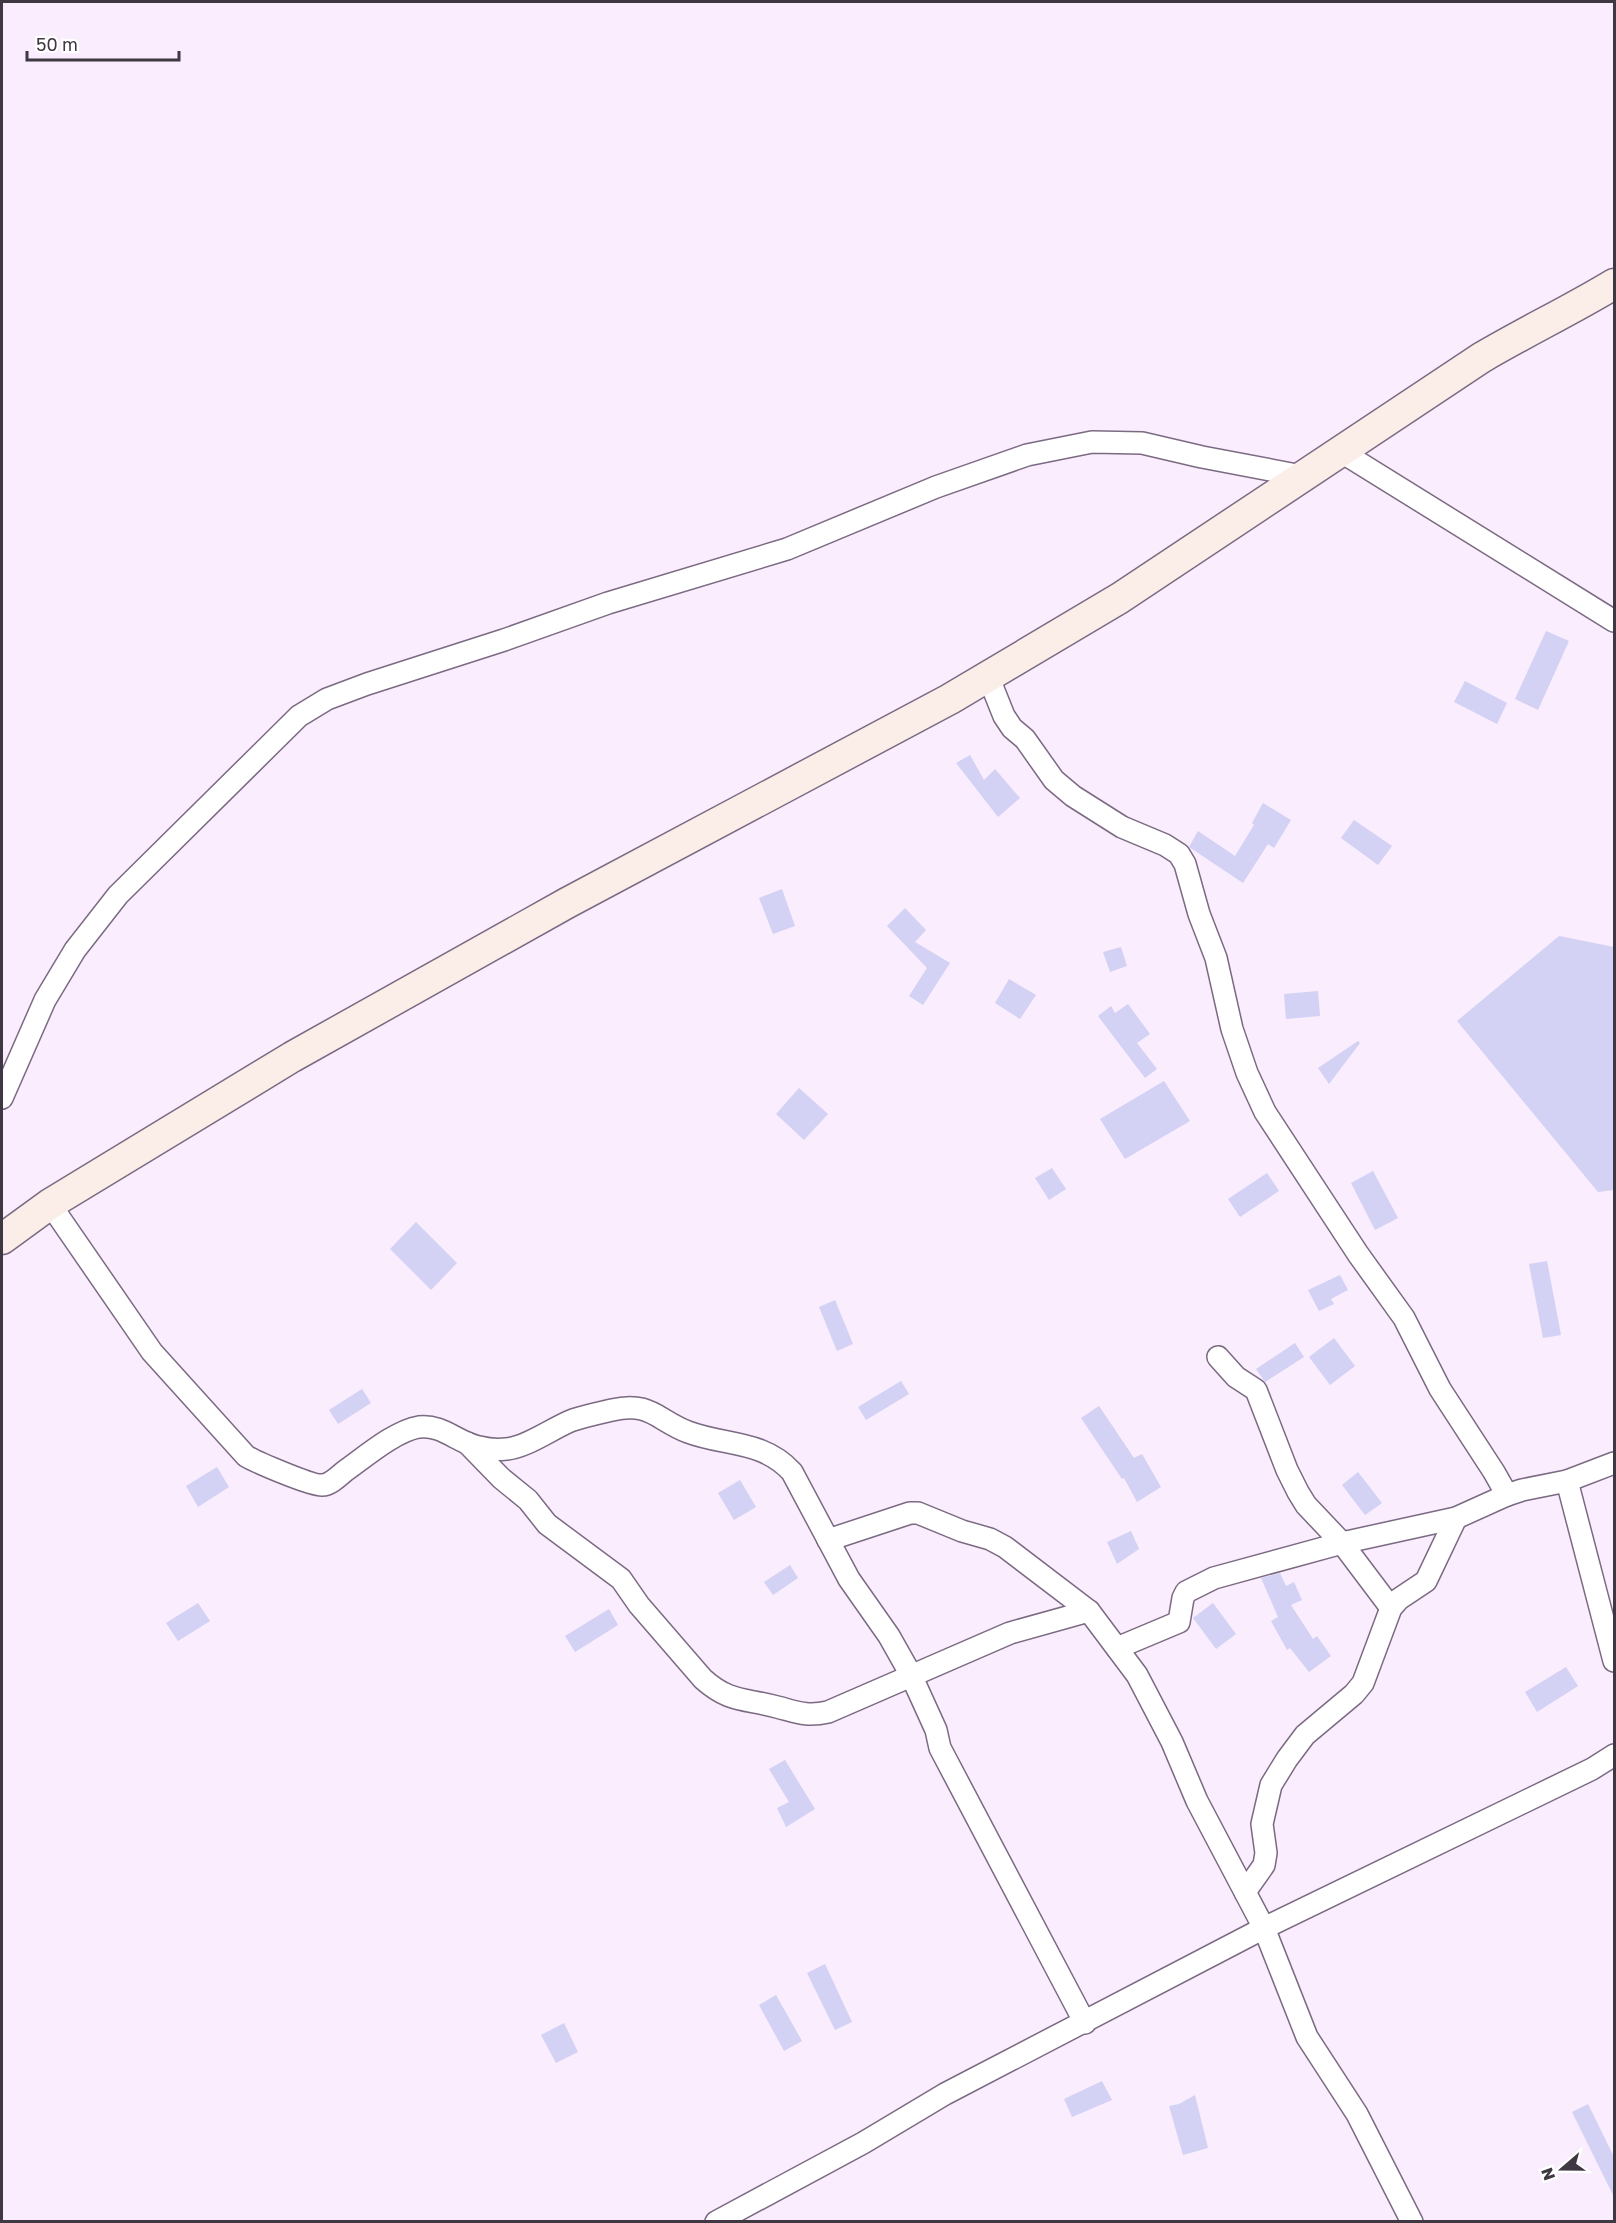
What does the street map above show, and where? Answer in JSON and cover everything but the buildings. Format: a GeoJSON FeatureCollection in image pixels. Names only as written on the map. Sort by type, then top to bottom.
{"type":"FeatureCollection","features":[{"type":"Feature","properties":{"kind":"main road"},"geometry":{"type":"LineString","coordinates":[[2,1239],[50,1204],[292,1057],[567,903],[950,699],[1120,598],[1481,358],[1520,335],[1563,315],[1614,284]]}},
{"type":"Feature","properties":{"kind":"street"},"geometry":{"type":"LineString","coordinates":[[2,1098],[45,1000],[75,950],[118,894],[299,716],[327,699],[608,603],[787,549],[936,487],[1027,455],[1092,442],[1142,442],[1202,457],[1302,476]]}},
{"type":"Feature","properties":{"kind":"street"},"geometry":{"type":"LineString","coordinates":[[1340,451],[1614,621]]}},
{"type":"Feature","properties":{"kind":"street"},"geometry":{"type":"LineString","coordinates":[[988,676],[1008,722],[1025,739],[1054,780],[1073,796],[1122,827],[1166,845],[1179,854],[1185,864],[1199,914],[1216,958],[1232,1029],[1247,1073],[1265,1112],[1358,1254],[1404,1318],[1440,1389],[1507,1495]]}},
{"type":"Feature","properties":{"kind":"street"},"geometry":{"type":"LineString","coordinates":[[50,1204],[152,1352],[246,1456],[256,1462],[322,1485],[331,1482],[377,1448],[409,1430],[432,1427],[478,1447],[509,1449],[572,1420],[615,1409],[635,1407],[653,1412],[687,1432],[774,1455],[792,1472],[849,1579],[888,1636],[911,1675],[936,1730],[940,1748],[1085,2023]]}},
{"type":"Feature","properties":{"kind":"street"},"geometry":{"type":"LineString","coordinates":[[1218,1357],[1236,1377],[1256,1390],[1298,1492],[1306,1505],[1342,1543],[1391,1608]]}},
{"type":"Feature","properties":{"kind":"street"},"geometry":{"type":"LineString","coordinates":[[467,1443],[501,1478],[528,1500],[547,1524],[621,1580],[639,1605],[703,1679],[714,1689],[741,1701],[776,1706],[800,1714],[815,1715],[828,1712],[1010,1634],[1089,1611]]}},
{"type":"Feature","properties":{"kind":"street"},"geometry":{"type":"LineString","coordinates":[[1117,1648],[1179,1622],[1183,1598],[1190,1589],[1214,1578],[1342,1543],[1456,1518],[1507,1495],[1567,1481],[1614,1463]]}},
{"type":"Feature","properties":{"kind":"street"},"geometry":{"type":"LineString","coordinates":[[1567,1481],[1614,1661]]}},
{"type":"Feature","properties":{"kind":"street"},"geometry":{"type":"LineString","coordinates":[[828,1540],[910,1512],[918,1513],[962,1531],[990,1539],[1005,1547],[1089,1611],[1137,1676],[1162,1723],[1197,1801],[1264,1928],[1307,2037],[1357,2114],[1412,2222]]}},
{"type":"Feature","properties":{"kind":"street"},"geometry":{"type":"LineString","coordinates":[[1245,1892],[1264,1865],[1266,1853],[1262,1824],[1272,1785],[1287,1759],[1305,1735],[1354,1694],[1363,1683],[1391,1608],[1399,1599],[1426,1581],[1456,1518]]}},
{"type":"Feature","properties":{"kind":"street"},"geometry":{"type":"LineString","coordinates":[[716,2222],[863,2143],[945,2094],[1264,1928],[1592,1769],[1614,1755]]}}]}
